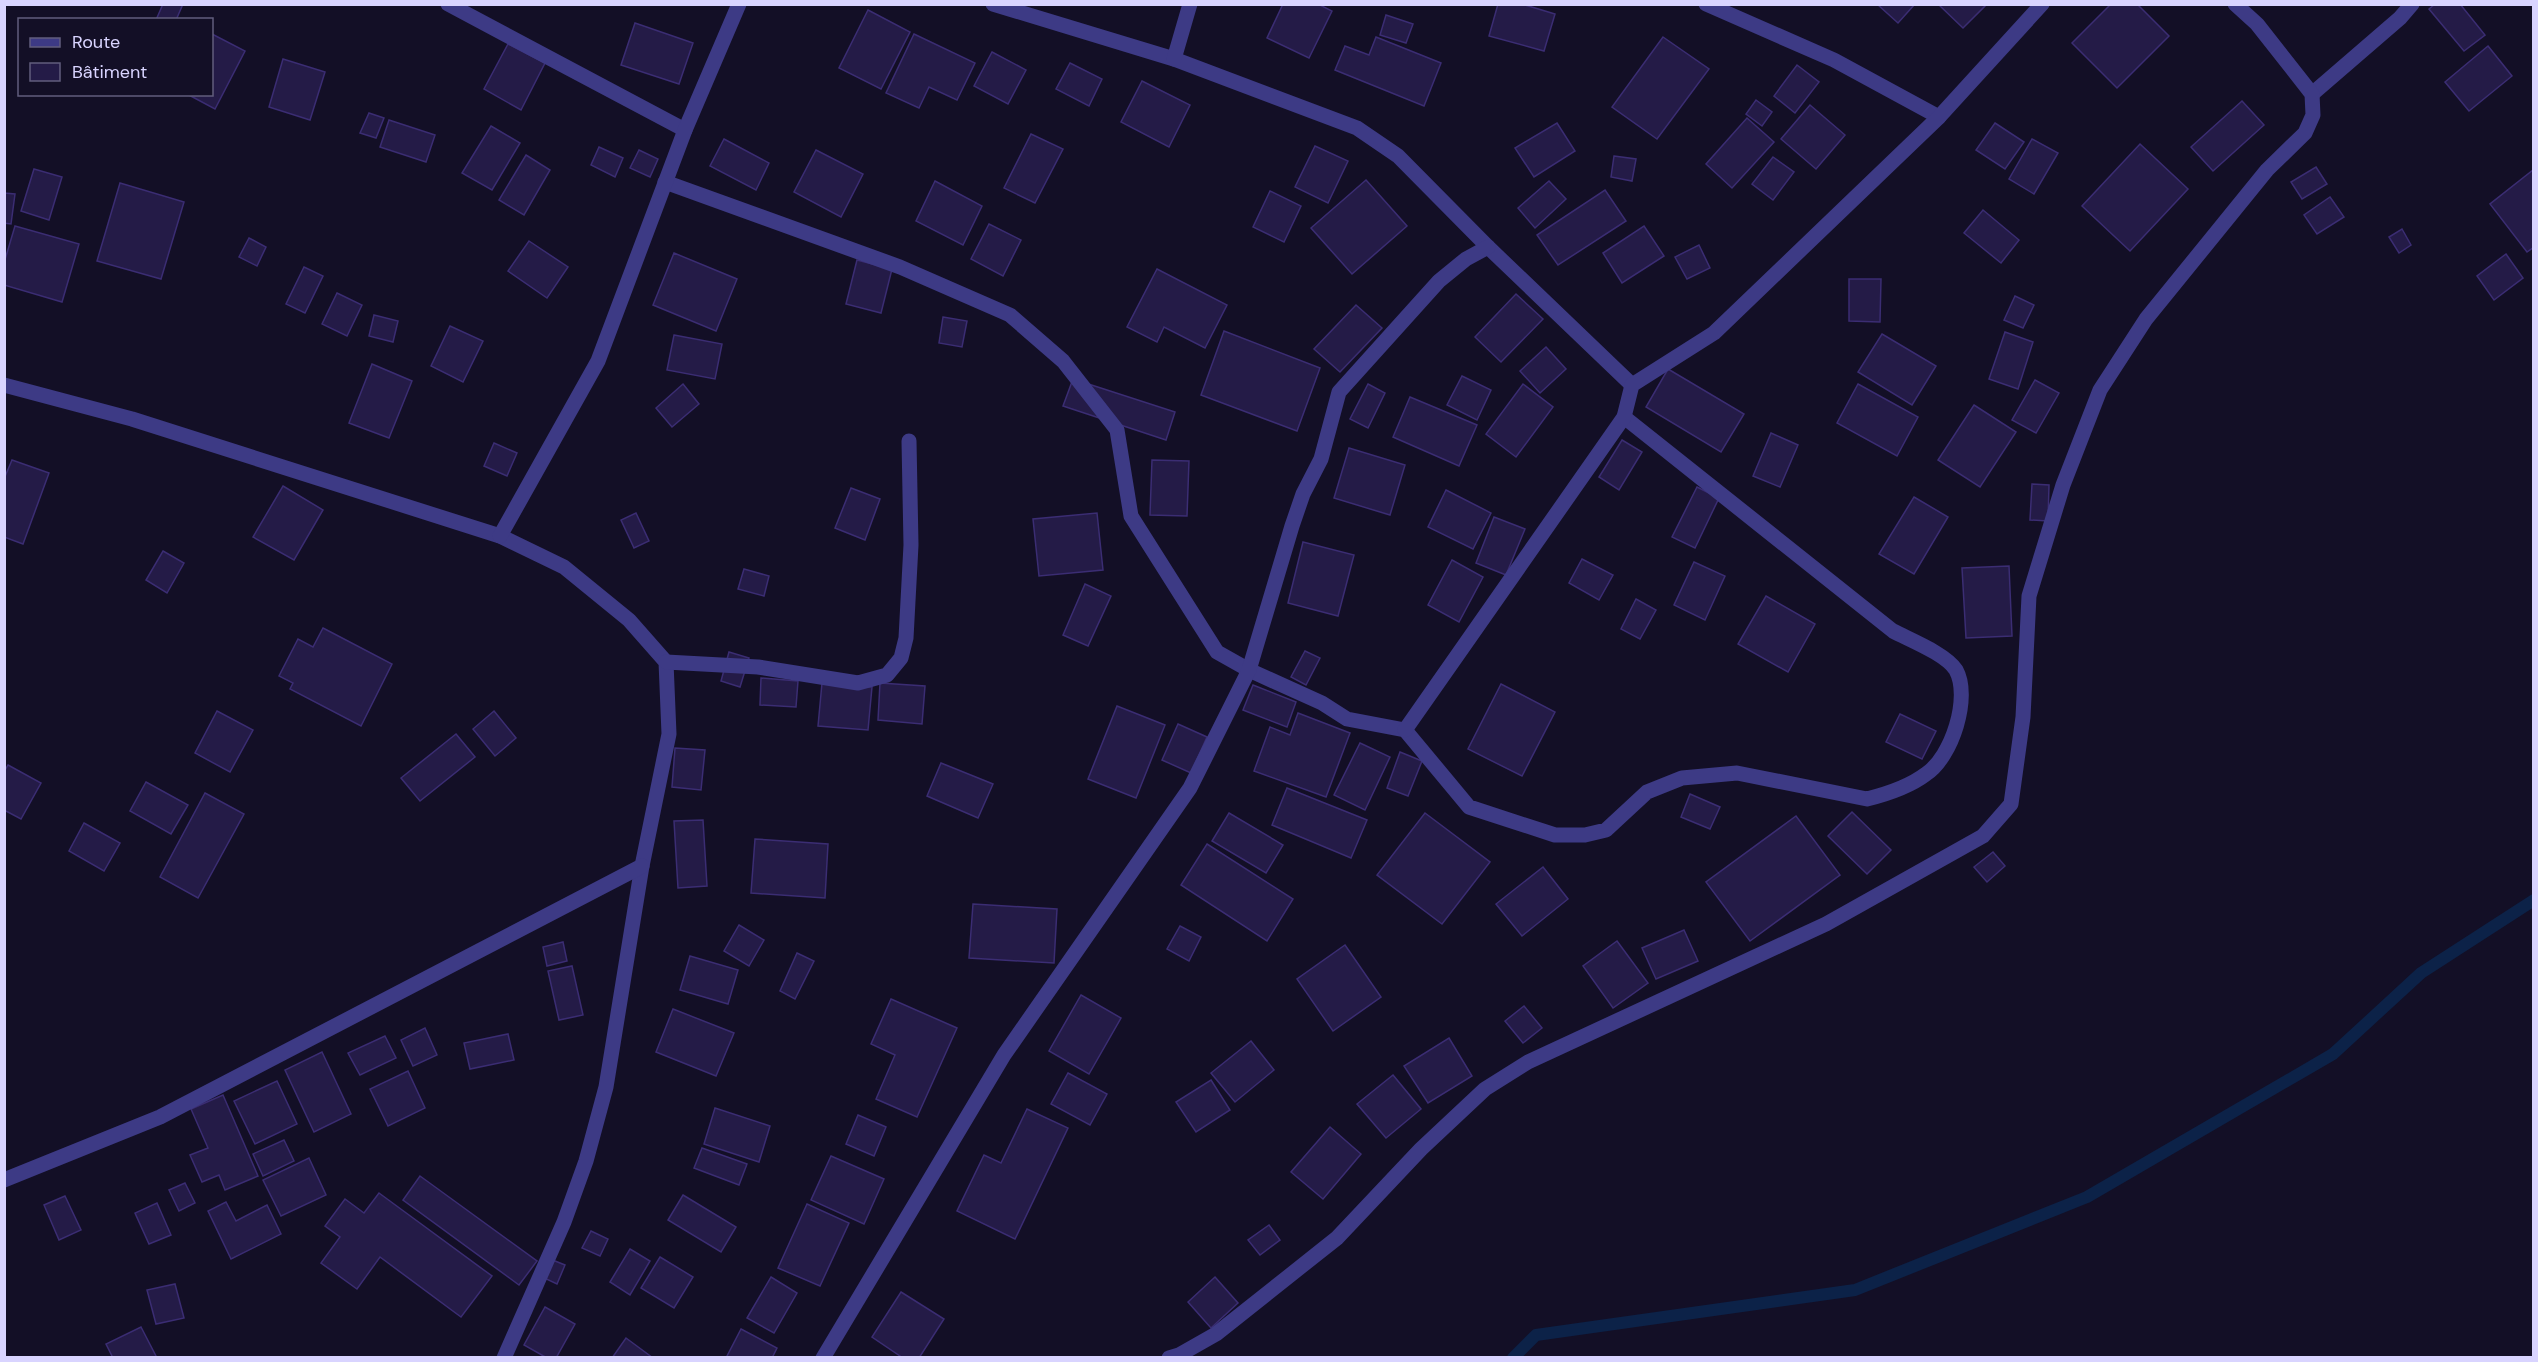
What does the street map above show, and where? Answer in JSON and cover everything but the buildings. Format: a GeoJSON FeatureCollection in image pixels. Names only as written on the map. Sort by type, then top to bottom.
{"type":"FeatureCollection","features":[{"type":"Feature","properties":{"kind":"street"},"geometry":{"type":"LineString","coordinates":[[448,4],[685,130]]}},
{"type":"Feature","properties":{"kind":"street"},"geometry":{"type":"LineString","coordinates":[[500,536],[598,361],[685,130],[739,4]]}},
{"type":"Feature","properties":{"kind":"street"},"geometry":{"type":"LineString","coordinates":[[993,4],[1174,59],[1358,128],[1398,156],[1488,247],[1632,385]]}},
{"type":"Feature","properties":{"kind":"street"},"geometry":{"type":"LineString","coordinates":[[1174,59],[1190,4]]}},
{"type":"Feature","properties":{"kind":"street"},"geometry":{"type":"LineString","coordinates":[[1706,4],[1834,60],[1939,117]]}},
{"type":"Feature","properties":{"kind":"street"},"geometry":{"type":"LineString","coordinates":[[1405,730],[1624,417],[1632,385],[1714,333],[1939,117],[2042,4]]}},
{"type":"Feature","properties":{"kind":"street"},"geometry":{"type":"LineString","coordinates":[[1169,1358],[1179,1355],[1216,1334],[1337,1238],[1421,1149],[1485,1089],[1528,1062],[1826,924],[1983,836],[2011,804],[2023,717],[2029,596],[2062,485],[2100,390],[2146,319],[2267,170],[2305,133],[2313,115],[2312,93],[2258,24],[2235,4]]}},
{"type":"Feature","properties":{"kind":"street"},"geometry":{"type":"LineString","coordinates":[[2312,93],[2400,18],[2412,4]]}},
{"type":"Feature","properties":{"kind":"street"},"geometry":{"type":"LineString","coordinates":[[665,182],[900,267],[1010,315],[1063,361],[1117,430],[1131,516],[1216,652],[1249,670],[1322,702],[1347,719],[1405,730],[1468,807],[1511,823],[1555,835],[1585,835],[1606,830],[1647,792],[1682,778],[1737,773],[1867,799],[1888,794],[1928,774],[1947,748],[1957,728],[1962,685],[1954,668],[1934,652],[1893,631],[1624,417]]}},
{"type":"Feature","properties":{"kind":"street"},"geometry":{"type":"LineString","coordinates":[[823,1358],[1004,1055],[1190,788],[1249,670],[1292,526],[1303,494],[1321,459],[1339,392],[1439,281],[1466,259],[1488,247]]}},
{"type":"Feature","properties":{"kind":"street"},"geometry":{"type":"LineString","coordinates":[[4,385],[132,419],[500,536],[564,567],[629,620],[666,662],[669,734],[642,866],[606,1087],[586,1161],[564,1222],[504,1358]]}},
{"type":"Feature","properties":{"kind":"street"},"geometry":{"type":"LineString","coordinates":[[666,662],[758,668],[858,683],[887,675],[901,658],[906,638],[910,545],[909,441]]}},
{"type":"Feature","properties":{"kind":"street"},"geometry":{"type":"LineString","coordinates":[[4,1180],[160,1117],[642,866]]}},
{"type":"Feature","properties":{"kind":"waterway"},"geometry":{"type":"LineString","coordinates":[[1513,1358],[1536,1335],[1855,1290],[2087,1197],[2333,1054],[2421,973],[2534,900]]}}]}
